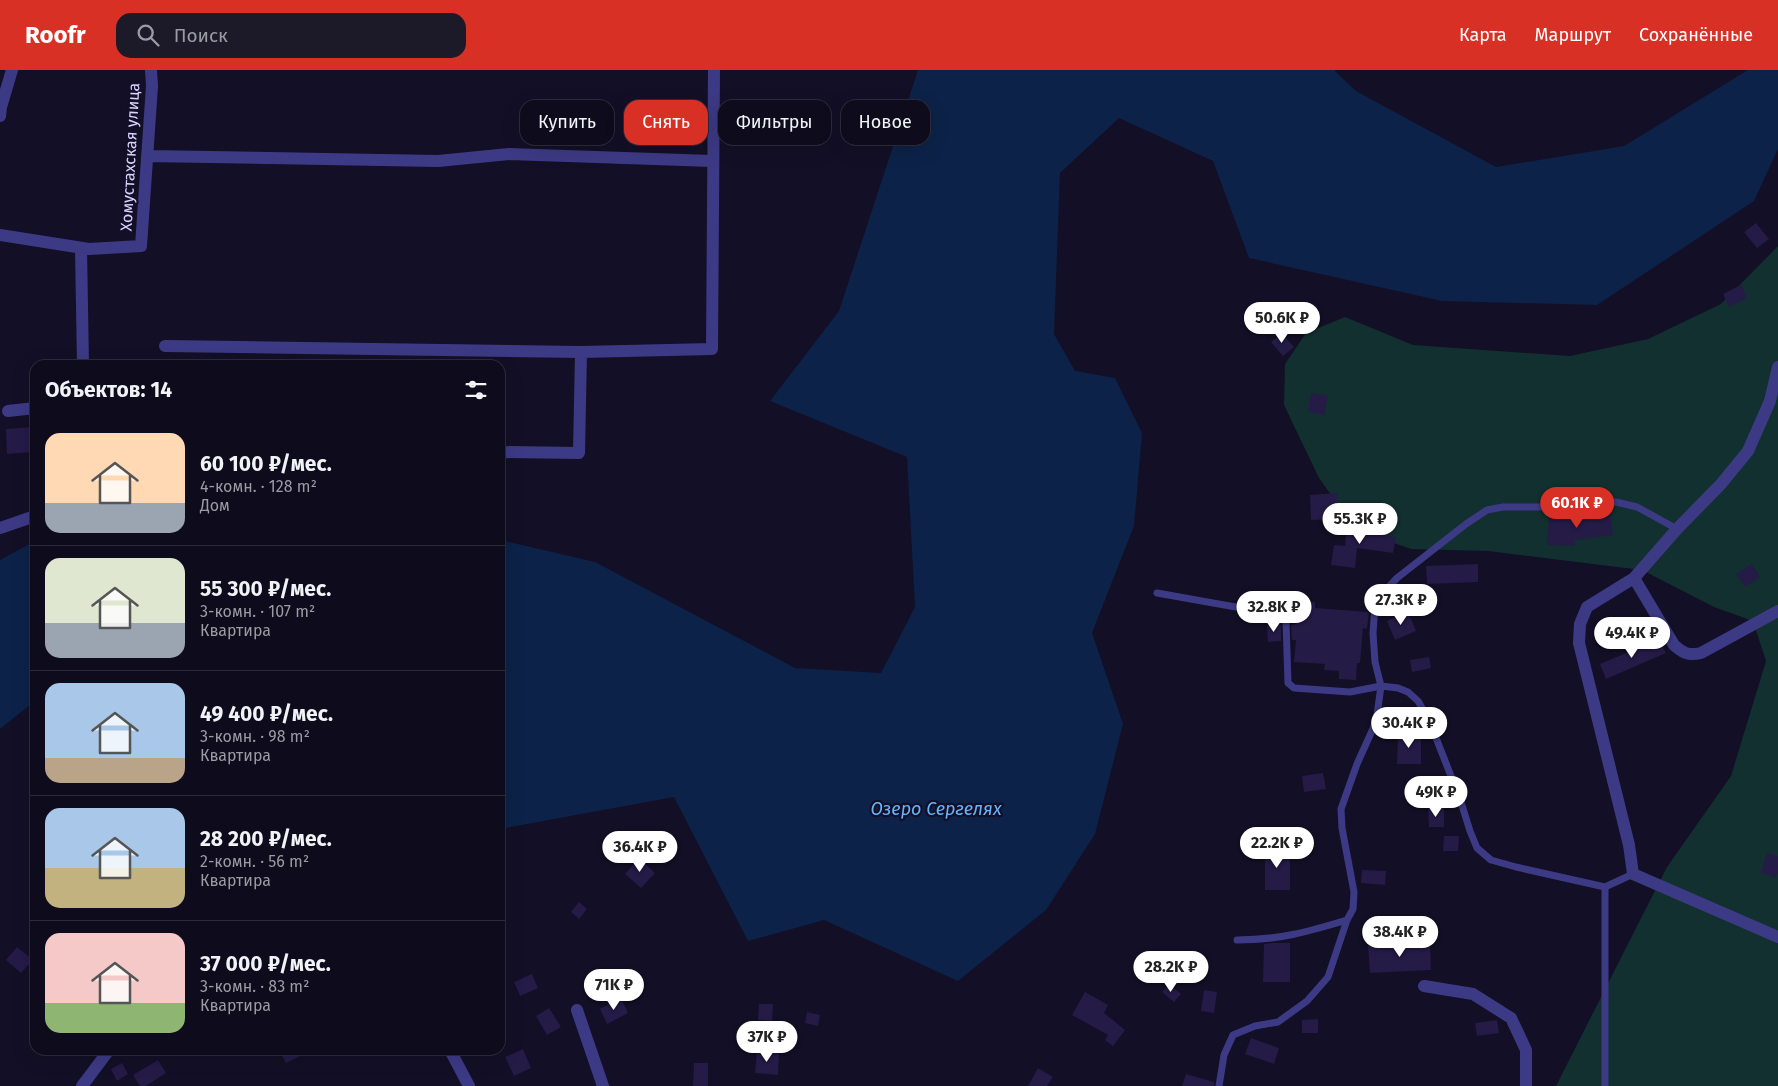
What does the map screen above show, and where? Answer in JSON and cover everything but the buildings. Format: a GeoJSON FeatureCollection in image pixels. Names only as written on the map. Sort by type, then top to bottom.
{"type":"FeatureCollection","features":[{"type":"Feature","properties":{"kind":"street"},"geometry":{"type":"LineString","coordinates":[[0,116],[1,106],[12,70]]}},
{"type":"Feature","properties":{"kind":"street","name":"Хомустахская улица"},"geometry":{"type":"LineString","coordinates":[[81,248],[141,246],[152,86],[151,70]]}},
{"type":"Feature","properties":{"kind":"street"},"geometry":{"type":"LineString","coordinates":[[165,346],[581,352],[712,350],[714,70]]}},
{"type":"Feature","properties":{"kind":"street"},"geometry":{"type":"LineString","coordinates":[[147,156],[438,161],[509,154],[712,161]]}},
{"type":"Feature","properties":{"kind":"street"},"geometry":{"type":"LineString","coordinates":[[0,235],[81,248],[83,360]]}},
{"type":"Feature","properties":{"kind":"street"},"geometry":{"type":"LineString","coordinates":[[505,452],[579,453],[581,352]]}},
{"type":"Feature","properties":{"kind":"street"},"geometry":{"type":"LineString","coordinates":[[1778,367],[1770,401],[1748,451],[1721,484],[1677,529],[1634,578],[1587,607],[1580,624],[1579,643],[1629,845],[1632,874],[1778,938]]}},
{"type":"Feature","properties":{"kind":"street"},"geometry":{"type":"LineString","coordinates":[[8,411],[30,409]]}},
{"type":"Feature","properties":{"kind":"street"},"geometry":{"type":"LineString","coordinates":[[0,528],[30,518]]}},
{"type":"Feature","properties":{"kind":"street"},"geometry":{"type":"LineString","coordinates":[[1634,578],[1674,645],[1682,652],[1691,655],[1701,653],[1778,611]]}},
{"type":"Feature","properties":{"kind":"street"},"geometry":{"type":"LineString","coordinates":[[1424,986],[1473,994],[1511,1018],[1526,1050],[1526,1086]]}},
{"type":"Feature","properties":{"kind":"street"},"geometry":{"type":"LineString","coordinates":[[577,1010],[604,1086]]}},
{"type":"Feature","properties":{"kind":"street"},"geometry":{"type":"LineString","coordinates":[[82,1086],[104,1055]]}},
{"type":"Feature","properties":{"kind":"street"},"geometry":{"type":"LineString","coordinates":[[453,1055],[469,1086]]}},
{"type":"Feature","properties":{"kind":"lane"},"geometry":{"type":"LineString","coordinates":[[1219,1086],[1224,1055],[1233,1035],[1255,1026],[1278,1022],[1306,1001],[1328,976],[1347,920],[1353,909],[1354,892],[1340,809],[1376,722],[1381,686],[1375,662],[1373,633],[1375,606],[1383,593],[1397,578],[1466,524],[1487,510],[1503,506],[1538,507],[1616,502],[1638,506],[1677,529]]}},
{"type":"Feature","properties":{"kind":"lane"},"geometry":{"type":"LineString","coordinates":[[1157,593],[1280,616],[1286,622],[1286,672],[1288,683],[1294,688],[1350,692],[1381,686],[1398,688],[1408,692],[1418,700],[1432,729],[1477,848],[1491,860],[1605,887],[1632,874]]}},
{"type":"Feature","properties":{"kind":"lane"},"geometry":{"type":"LineString","coordinates":[[1605,887],[1605,1086]]}},
{"type":"Feature","properties":{"kind":"lane"},"geometry":{"type":"LineString","coordinates":[[1237,940],[1266,940],[1306,933],[1347,920]]}},
{"type":"Feature","properties":{"kind":"green space"},"geometry":{"type":"Polygon","coordinates":[[[1778,246],[1778,1086],[1556,1086],[1667,867],[1731,776],[1766,661],[1753,621],[1714,607],[1642,570],[1488,551],[1411,549],[1377,537],[1342,510],[1319,478],[1284,405],[1285,364],[1306,333],[1345,317],[1413,345],[1570,356],[1648,339],[1721,304],[1778,246]]]}},
{"type":"Feature","properties":{"kind":"water","name":"Озеро Сергелях"},"geometry":{"type":"Polygon","coordinates":[[[918,70],[1334,70],[1356,91],[1496,167],[1624,146],[1748,70],[1778,70],[1778,149],[1754,201],[1597,305],[1442,301],[1249,258],[1213,161],[1119,118],[1060,173],[1054,334],[1075,371],[1115,378],[1142,433],[1134,526],[1092,633],[1123,724],[1095,834],[1046,910],[958,981],[824,920],[748,941],[674,797],[505,828],[505,541],[595,562],[795,668],[881,673],[915,607],[907,457],[770,401],[839,311],[893,145],[930,145],[930,100],[908,100],[918,70]]]}},
{"type":"Feature","properties":{"kind":"water"},"geometry":{"type":"Polygon","coordinates":[[[30,544],[30,705],[0,729],[0,560],[30,544]]]}}]}
